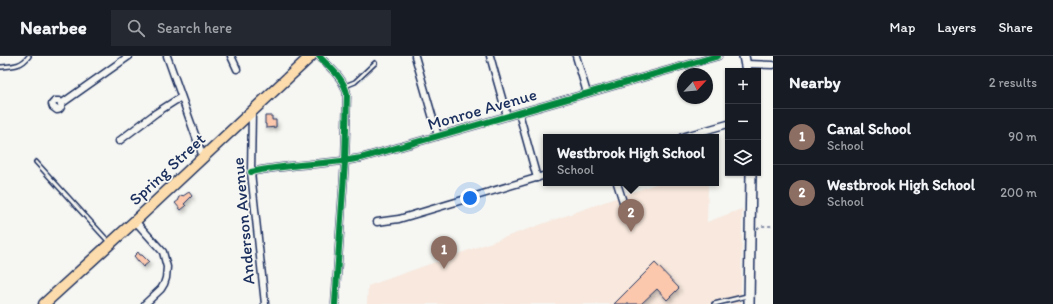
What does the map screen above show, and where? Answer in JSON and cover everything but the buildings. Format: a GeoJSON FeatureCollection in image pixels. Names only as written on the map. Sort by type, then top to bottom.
{"type":"FeatureCollection","features":[{"type":"Feature","properties":{"kind":"main road","name":"Spring Street"},"geometry":{"type":"LineString","coordinates":[[44,304],[311,56]]}},
{"type":"Feature","properties":{"kind":"main road"},"geometry":{"type":"LineString","coordinates":[[749,300],[751,176]]}},
{"type":"Feature","properties":{"kind":"street"},"geometry":{"type":"LineString","coordinates":[[61,104],[129,56]]}},
{"type":"Feature","properties":{"kind":"street"},"geometry":{"type":"LineString","coordinates":[[167,56],[203,157]]}},
{"type":"Feature","properties":{"kind":"street"},"geometry":{"type":"LineString","coordinates":[[231,56],[237,69]]}},
{"type":"Feature","properties":{"kind":"street"},"geometry":{"type":"LineString","coordinates":[[319,56],[342,80],[347,94],[345,160],[335,304]]}},
{"type":"Feature","properties":{"kind":"street"},"geometry":{"type":"LineString","coordinates":[[415,56],[438,136]]}},
{"type":"Feature","properties":{"kind":"street"},"geometry":{"type":"LineString","coordinates":[[490,56],[508,116]]}},
{"type":"Feature","properties":{"kind":"street"},"geometry":{"type":"LineString","coordinates":[[576,56],[587,93]]}},
{"type":"Feature","properties":{"kind":"street","name":"Monroe Avenue"},"geometry":{"type":"LineString","coordinates":[[251,172],[265,169],[361,158],[718,56]]}},
{"type":"Feature","properties":{"kind":"street"},"geometry":{"type":"LineString","coordinates":[[746,64],[773,65]]}},
{"type":"Feature","properties":{"kind":"street"},"geometry":{"type":"LineString","coordinates":[[119,141],[156,113],[181,97]]}},
{"type":"Feature","properties":{"kind":"street","name":"Anderson Avenue"},"geometry":{"type":"LineString","coordinates":[[252,111],[251,172],[265,304]]}},
{"type":"Feature","properties":{"kind":"street"},"geometry":{"type":"LineString","coordinates":[[519,113],[537,178]]}},
{"type":"Feature","properties":{"kind":"street"},"geometry":{"type":"LineString","coordinates":[[693,134],[725,125]]}},
{"type":"Feature","properties":{"kind":"street"},"geometry":{"type":"LineString","coordinates":[[377,222],[399,218],[543,177]]}},
{"type":"Feature","properties":{"kind":"street"},"geometry":{"type":"LineString","coordinates":[[618,186],[624,205]]}},
{"type":"Feature","properties":{"kind":"street"},"geometry":{"type":"LineString","coordinates":[[134,221],[163,252],[167,267],[164,284],[161,289],[145,304]]}},
{"type":"Feature","properties":{"kind":"lane"},"geometry":{"type":"LineString","coordinates":[[0,67],[18,65],[25,62],[29,56]]}},
{"type":"Feature","properties":{"kind":"lane"},"geometry":{"type":"LineString","coordinates":[[345,86],[355,82],[375,63]]}},
{"type":"Feature","properties":{"kind":"lane"},"geometry":{"type":"LineString","coordinates":[[36,162],[110,243]]}},
{"type":"Feature","properties":{"kind":"lane"},"geometry":{"type":"LineString","coordinates":[[714,304],[749,300]]}},
{"type":"Feature","properties":{"kind":"path"},"geometry":{"type":"LineString","coordinates":[[750,233],[762,226],[773,226]]}},
{"type":"Feature","properties":{"kind":"shaded area"},"geometry":{"type":"Polygon","coordinates":[[[650,186],[708,186],[707,222],[742,209],[741,304],[367,304],[368,286],[650,186]]]}},
{"type":"Feature","properties":{"kind":"cycle path"},"geometry":{"type":"LineString","coordinates":[[319,56],[340,78],[347,94],[345,161],[335,304]]}},
{"type":"Feature","properties":{"kind":"cycle path"},"geometry":{"type":"LineString","coordinates":[[251,172],[278,167],[361,158],[718,56]]}},
{"type":"Feature","properties":{"kind":"place","name":"Westbrook High School"},"geometry":{"type":"Point","coordinates":[631,232]}},
{"type":"Feature","properties":{"kind":"place","name":"Canal School"},"geometry":{"type":"Point","coordinates":[444,269]}}]}
